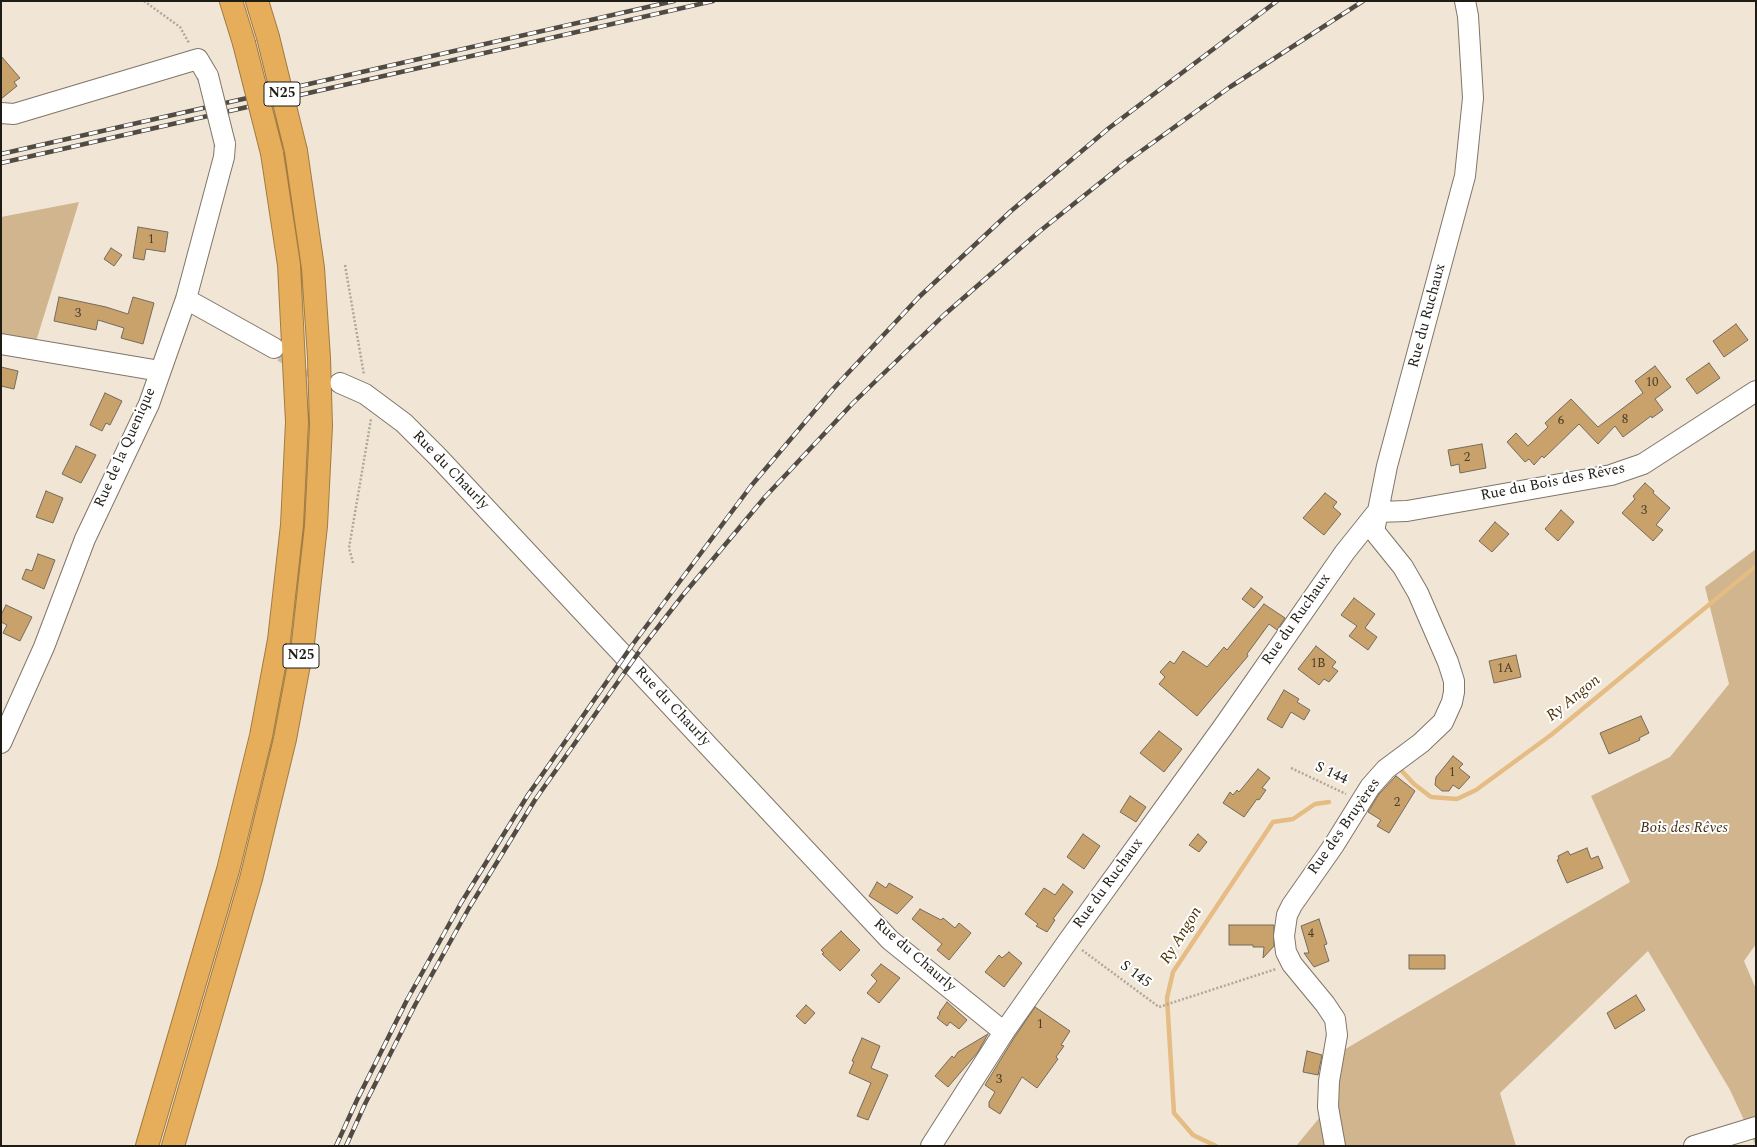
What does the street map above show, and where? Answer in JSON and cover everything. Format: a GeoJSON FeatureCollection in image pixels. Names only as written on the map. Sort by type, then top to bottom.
{"type":"FeatureCollection","features":[{"type":"Feature","properties":{"kind":"highway","name":"N25"},"geometry":{"type":"LineString","coordinates":[[147,1146],[228,870],[261,736],[279,640],[292,525],[297,422],[289,265],[272,153],[244,43],[231,1]]}},
{"type":"Feature","properties":{"kind":"highway","name":"N25"},"geometry":{"type":"LineString","coordinates":[[173,1146],[251,879],[285,739],[303,642],[316,526],[320,418],[319,358],[313,268],[296,151],[268,37],[257,1]]}},
{"type":"Feature","properties":{"kind":"street","name":"Rue du Ruchaux"},"geometry":{"type":"LineString","coordinates":[[931,1146],[1004,1032],[1336,564],[1377,512],[1386,466],[1465,176],[1473,98],[1467,9]]}},
{"type":"Feature","properties":{"kind":"street"},"geometry":{"type":"LineString","coordinates":[[1,113],[14,114],[118,82],[203,67]]}},
{"type":"Feature","properties":{"kind":"street","name":"Rue de la Quenique"},"geometry":{"type":"LineString","coordinates":[[1,743],[44,647],[85,539],[149,404],[186,299],[224,157],[225,144],[203,67]]}},
{"type":"Feature","properties":{"kind":"street"},"geometry":{"type":"LineString","coordinates":[[186,299],[274,348]]}},
{"type":"Feature","properties":{"kind":"street"},"geometry":{"type":"LineString","coordinates":[[1,344],[160,371]]}},
{"type":"Feature","properties":{"kind":"street","name":"Rue du Chaurly"},"geometry":{"type":"LineString","coordinates":[[340,383],[366,394],[404,424],[438,457],[890,940],[1004,1032]]}},
{"type":"Feature","properties":{"kind":"street","name":"Rue du Bois des Rêves"},"geometry":{"type":"LineString","coordinates":[[1377,512],[1407,511],[1611,475],[1643,464],[1756,392]]}},
{"type":"Feature","properties":{"kind":"street","name":"Rue des Bruyères"},"geometry":{"type":"LineString","coordinates":[[1335,1146],[1328,1107],[1329,1080],[1337,1035],[1335,1019],[1325,1004],[1292,964],[1284,945],[1287,915],[1298,896],[1334,845],[1361,801],[1386,770],[1421,743],[1443,722],[1452,702],[1454,692],[1454,681],[1448,662],[1418,593],[1403,567],[1374,531],[1377,512]]}},
{"type":"Feature","properties":{"kind":"street"},"geometry":{"type":"LineString","coordinates":[[1694,1146],[1756,1127]]}},
{"type":"Feature","properties":{"kind":"path"},"geometry":{"type":"LineString","coordinates":[[144,1],[180,27],[203,67]]}},
{"type":"Feature","properties":{"kind":"path"},"geometry":{"type":"LineString","coordinates":[[344,265],[366,394],[372,411],[349,548],[353,563]]}},
{"type":"Feature","properties":{"kind":"path","name":"S 144"},"geometry":{"type":"LineString","coordinates":[[1291,768],[1361,801]]}},
{"type":"Feature","properties":{"kind":"path","name":"S 145"},"geometry":{"type":"LineString","coordinates":[[1095,958],[1159,1007],[1292,964]]}},
{"type":"Feature","properties":{"kind":"green space"},"geometry":{"type":"Polygon","coordinates":[[[79,202],[34,348],[1,341],[1,217],[79,202]]]}},
{"type":"Feature","properties":{"kind":"green space","name":"Bois des Rêves"},"geometry":{"type":"Polygon","coordinates":[[[1756,549],[1756,944],[1744,961],[1756,989],[1756,1146],[1730,1090],[1648,951],[1500,1093],[1516,1146],[1296,1146],[1325,1111],[1342,1051],[1630,882],[1591,796],[1670,757],[1729,684],[1705,587],[1756,549]]]}},
{"type":"Feature","properties":{"kind":"building"},"geometry":{"type":"Polygon","coordinates":[[[1,56],[20,78],[14,82],[17,86],[1,99],[1,56]]]}},
{"type":"Feature","properties":{"kind":"building"},"geometry":{"type":"Polygon","coordinates":[[[138,227],[168,232],[165,252],[146,249],[144,260],[133,258],[138,227]]]}},
{"type":"Feature","properties":{"kind":"building"},"geometry":{"type":"Polygon","coordinates":[[[111,248],[122,255],[114,266],[104,259],[111,248]]]}},
{"type":"Feature","properties":{"kind":"building"},"geometry":{"type":"Polygon","coordinates":[[[59,297],[106,307],[128,314],[133,297],[154,303],[143,344],[121,338],[124,328],[98,320],[96,330],[54,321],[59,297]]]}},
{"type":"Feature","properties":{"kind":"building"},"geometry":{"type":"Polygon","coordinates":[[[1736,324],[1748,340],[1724,357],[1713,341],[1736,324]]]}},
{"type":"Feature","properties":{"kind":"building"},"geometry":{"type":"Polygon","coordinates":[[[1709,363],[1720,378],[1697,394],[1686,379],[1709,363]]]}},
{"type":"Feature","properties":{"kind":"building"},"geometry":{"type":"Polygon","coordinates":[[[1655,366],[1671,387],[1655,399],[1663,410],[1652,418],[1651,416],[1623,437],[1615,426],[1598,444],[1579,424],[1544,458],[1542,456],[1534,465],[1529,459],[1525,462],[1507,442],[1516,433],[1528,446],[1548,427],[1545,423],[1571,399],[1598,427],[1643,393],[1635,381],[1655,366]]]}},
{"type":"Feature","properties":{"kind":"building"},"geometry":{"type":"Polygon","coordinates":[[[1,367],[18,371],[14,389],[1,386],[1,367]]]}},
{"type":"Feature","properties":{"kind":"building"},"geometry":{"type":"Polygon","coordinates":[[[105,393],[122,401],[110,425],[106,423],[102,431],[90,425],[105,393]]]}},
{"type":"Feature","properties":{"kind":"building"},"geometry":{"type":"Polygon","coordinates":[[[1482,444],[1486,468],[1460,473],[1459,464],[1451,466],[1448,450],[1482,444]]]}},
{"type":"Feature","properties":{"kind":"building"},"geometry":{"type":"Polygon","coordinates":[[[76,446],[96,455],[81,483],[62,474],[76,446]]]}},
{"type":"Feature","properties":{"kind":"building"},"geometry":{"type":"Polygon","coordinates":[[[1645,483],[1654,491],[1653,493],[1670,508],[1656,525],[1663,530],[1653,541],[1622,513],[1635,499],[1633,496],[1645,483]]]}},
{"type":"Feature","properties":{"kind":"building"},"geometry":{"type":"Polygon","coordinates":[[[46,491],[63,498],[53,523],[36,517],[46,491]]]}},
{"type":"Feature","properties":{"kind":"building"},"geometry":{"type":"Polygon","coordinates":[[[1325,493],[1337,502],[1333,507],[1341,514],[1324,535],[1303,518],[1325,493]]]}},
{"type":"Feature","properties":{"kind":"building"},"geometry":{"type":"Polygon","coordinates":[[[1561,510],[1574,522],[1558,541],[1545,529],[1561,510]]]}},
{"type":"Feature","properties":{"kind":"building"},"geometry":{"type":"Polygon","coordinates":[[[1495,522],[1509,534],[1492,552],[1479,541],[1495,522]]]}},
{"type":"Feature","properties":{"kind":"building"},"geometry":{"type":"Polygon","coordinates":[[[38,554],[55,560],[44,589],[22,579],[26,569],[32,571],[38,554]]]}},
{"type":"Feature","properties":{"kind":"building"},"geometry":{"type":"Polygon","coordinates":[[[1251,588],[1263,597],[1254,608],[1242,599],[1251,588]]]}},
{"type":"Feature","properties":{"kind":"building"},"geometry":{"type":"Polygon","coordinates":[[[1354,598],[1375,614],[1365,628],[1377,637],[1368,650],[1349,636],[1357,626],[1341,615],[1354,598]]]}},
{"type":"Feature","properties":{"kind":"building"},"geometry":{"type":"Polygon","coordinates":[[[1264,604],[1285,618],[1277,630],[1269,624],[1247,654],[1248,656],[1197,716],[1159,684],[1165,677],[1160,672],[1170,661],[1174,664],[1183,651],[1207,667],[1224,647],[1227,650],[1264,604]]]}},
{"type":"Feature","properties":{"kind":"building"},"geometry":{"type":"Polygon","coordinates":[[[6,605],[32,617],[20,641],[3,633],[7,625],[1,622],[1,615],[6,605]]]}},
{"type":"Feature","properties":{"kind":"building"},"geometry":{"type":"Polygon","coordinates":[[[1316,646],[1336,662],[1332,667],[1338,671],[1329,682],[1324,679],[1319,685],[1298,669],[1316,646]]]}},
{"type":"Feature","properties":{"kind":"building"},"geometry":{"type":"Polygon","coordinates":[[[1516,655],[1521,677],[1494,683],[1489,661],[1516,655]]]}},
{"type":"Feature","properties":{"kind":"building"},"geometry":{"type":"Polygon","coordinates":[[[1284,690],[1299,699],[1297,702],[1310,710],[1304,720],[1291,712],[1282,728],[1267,719],[1284,690]]]}},
{"type":"Feature","properties":{"kind":"building"},"geometry":{"type":"Polygon","coordinates":[[[1641,716],[1649,733],[1639,738],[1640,740],[1609,754],[1600,733],[1641,716]]]}},
{"type":"Feature","properties":{"kind":"building"},"geometry":{"type":"Polygon","coordinates":[[[1159,731],[1182,749],[1164,772],[1140,753],[1159,731]]]}},
{"type":"Feature","properties":{"kind":"building"},"geometry":{"type":"Polygon","coordinates":[[[1453,756],[1463,764],[1459,768],[1470,777],[1459,789],[1453,785],[1449,791],[1442,791],[1435,785],[1436,777],[1453,756]]]}},
{"type":"Feature","properties":{"kind":"building"},"geometry":{"type":"Polygon","coordinates":[[[1258,769],[1270,778],[1262,788],[1266,790],[1259,800],[1257,799],[1244,817],[1223,803],[1230,792],[1233,795],[1237,790],[1239,792],[1258,769]]]}},
{"type":"Feature","properties":{"kind":"building"},"geometry":{"type":"Polygon","coordinates":[[[1396,776],[1415,791],[1389,833],[1377,826],[1381,820],[1368,812],[1379,794],[1396,776]]]}},
{"type":"Feature","properties":{"kind":"building"},"geometry":{"type":"Polygon","coordinates":[[[1130,796],[1146,807],[1136,822],[1120,812],[1130,796]]]}},
{"type":"Feature","properties":{"kind":"building"},"geometry":{"type":"Polygon","coordinates":[[[1083,834],[1100,846],[1084,869],[1067,857],[1083,834]]]}},
{"type":"Feature","properties":{"kind":"building"},"geometry":{"type":"Polygon","coordinates":[[[1198,834],[1207,842],[1199,852],[1189,845],[1198,834]]]}},
{"type":"Feature","properties":{"kind":"building"},"geometry":{"type":"Polygon","coordinates":[[[1587,848],[1591,859],[1598,856],[1603,868],[1567,883],[1557,860],[1559,859],[1558,856],[1568,851],[1570,855],[1587,848]]]}},
{"type":"Feature","properties":{"kind":"building"},"geometry":{"type":"Polygon","coordinates":[[[877,882],[886,888],[889,883],[913,897],[897,914],[869,896],[877,882]]]}},
{"type":"Feature","properties":{"kind":"building"},"geometry":{"type":"Polygon","coordinates":[[[1063,884],[1073,892],[1053,919],[1055,920],[1047,932],[1036,926],[1038,924],[1025,914],[1044,888],[1055,895],[1063,884]]]}},
{"type":"Feature","properties":{"kind":"building"},"geometry":{"type":"Polygon","coordinates":[[[920,909],[941,920],[943,918],[955,928],[959,923],[971,933],[949,960],[937,950],[942,944],[912,919],[920,909]]]}},
{"type":"Feature","properties":{"kind":"building"},"geometry":{"type":"Polygon","coordinates":[[[1319,919],[1327,944],[1324,945],[1329,961],[1314,967],[1304,953],[1309,953],[1301,926],[1319,919]]]}},
{"type":"Feature","properties":{"kind":"building"},"geometry":{"type":"Polygon","coordinates":[[[1229,925],[1274,925],[1274,946],[1263,958],[1264,947],[1253,947],[1253,945],[1229,945],[1229,925]]]}},
{"type":"Feature","properties":{"kind":"building"},"geometry":{"type":"Polygon","coordinates":[[[841,931],[860,950],[840,971],[822,954],[824,953],[821,950],[841,931]]]}},
{"type":"Feature","properties":{"kind":"building"},"geometry":{"type":"Polygon","coordinates":[[[1009,952],[1022,963],[1004,987],[985,972],[999,955],[1002,958],[1009,952]]]}},
{"type":"Feature","properties":{"kind":"building"},"geometry":{"type":"Polygon","coordinates":[[[1409,955],[1445,955],[1445,969],[1409,969],[1409,955]]]}},
{"type":"Feature","properties":{"kind":"building"},"geometry":{"type":"Polygon","coordinates":[[[881,964],[900,978],[879,1003],[867,993],[877,981],[871,975],[881,964]]]}},
{"type":"Feature","properties":{"kind":"building"},"geometry":{"type":"Polygon","coordinates":[[[1636,995],[1645,1010],[1615,1029],[1607,1013],[1636,995]]]}},
{"type":"Feature","properties":{"kind":"building"},"geometry":{"type":"Polygon","coordinates":[[[947,1002],[967,1020],[959,1029],[950,1022],[947,1026],[937,1018],[947,1002]]]}},
{"type":"Feature","properties":{"kind":"building"},"geometry":{"type":"Polygon","coordinates":[[[806,1005],[815,1013],[805,1024],[796,1016],[806,1005]]]}},
{"type":"Feature","properties":{"kind":"building"},"geometry":{"type":"Polygon","coordinates":[[[1035,1007],[1070,1031],[1061,1045],[1064,1046],[1056,1057],[1058,1059],[1037,1088],[1022,1077],[1000,1114],[989,1107],[989,1102],[995,1092],[985,1085],[1035,1007]]]}},
{"type":"Feature","properties":{"kind":"building"},"geometry":{"type":"Polygon","coordinates":[[[988,1034],[978,1052],[948,1087],[935,1076],[952,1056],[954,1058],[958,1052],[988,1034]]]}},
{"type":"Feature","properties":{"kind":"building"},"geometry":{"type":"Polygon","coordinates":[[[862,1038],[880,1046],[871,1068],[888,1075],[868,1120],[857,1116],[871,1083],[849,1073],[854,1062],[852,1061],[862,1038]]]}},
{"type":"Feature","properties":{"kind":"building"},"geometry":{"type":"Polygon","coordinates":[[[1307,1051],[1322,1055],[1318,1075],[1303,1072],[1307,1051]]]}},
{"type":"Feature","properties":{"kind":"waterway","name":"Ry Angon"},"geometry":{"type":"LineString","coordinates":[[1398,767],[1414,784],[1431,797],[1457,799],[1476,790],[1551,735],[1756,566]]}},
{"type":"Feature","properties":{"kind":"waterway","name":"Ry Angon"},"geometry":{"type":"LineString","coordinates":[[1216,1146],[1193,1135],[1174,1113],[1167,998],[1173,972],[1273,822],[1293,819],[1315,804],[1329,802]]}},
{"type":"Feature","properties":{"kind":"tunnel"},"geometry":{"type":"LineString","coordinates":[[282,352],[340,383]]}},
{"type":"Feature","properties":{"kind":"railway"},"geometry":{"type":"LineString","coordinates":[[1,154],[674,1]]}},
{"type":"Feature","properties":{"kind":"railway"},"geometry":{"type":"LineString","coordinates":[[1,163],[713,1]]}},
{"type":"Feature","properties":{"kind":"railway"},"geometry":{"type":"LineString","coordinates":[[336,1146],[357,1100],[407,1000],[461,903],[528,795],[633,644],[751,486],[833,389],[919,297],[1011,211],[1109,128],[1277,1]]}},
{"type":"Feature","properties":{"kind":"railway"},"geometry":{"type":"LineString","coordinates":[[346,1146],[365,1104],[415,1005],[469,908],[535,800],[641,649],[683,595],[765,497],[853,403],[944,315],[1040,231],[1126,162],[1230,87],[1363,1]]}}]}
